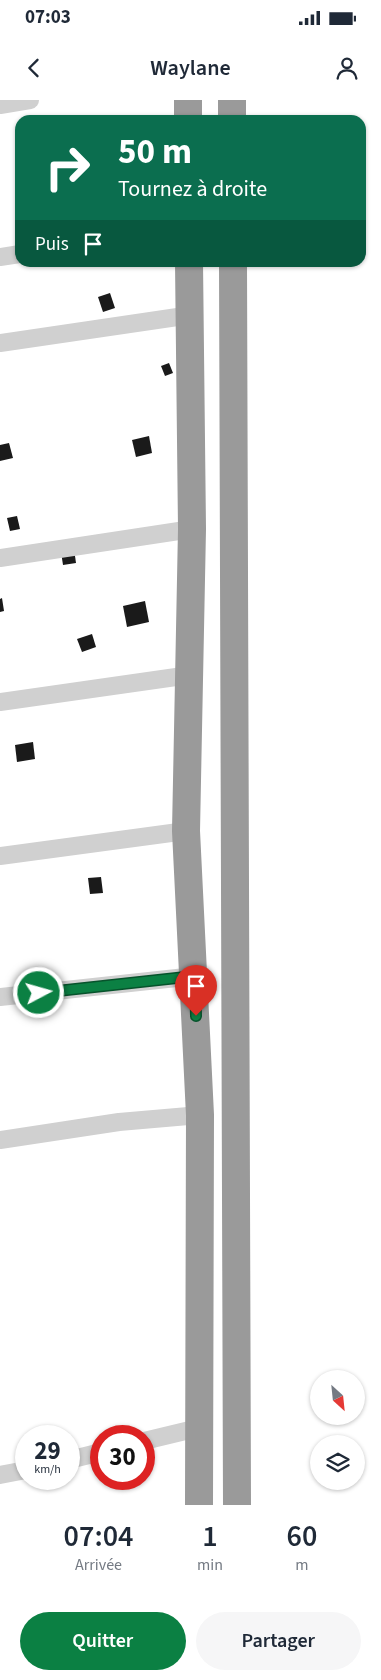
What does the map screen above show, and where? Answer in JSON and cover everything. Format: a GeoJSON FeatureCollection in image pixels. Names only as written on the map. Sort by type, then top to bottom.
{"type":"FeatureCollection","features":[{"type":"Feature","properties":{"kind":"highway"},"geometry":{"type":"LineString","coordinates":[[188,100],[188,115]]}},
{"type":"Feature","properties":{"kind":"highway"},"geometry":{"type":"LineString","coordinates":[[232,100],[232,115]]}},
{"type":"Feature","properties":{"kind":"highway"},"geometry":{"type":"LineString","coordinates":[[189,267],[192,529],[186,831],[195,976],[200,1115],[199,1505]]}},
{"type":"Feature","properties":{"kind":"highway"},"geometry":{"type":"LineString","coordinates":[[232,267],[237,1505]]}},
{"type":"Feature","properties":{"kind":"street"},"geometry":{"type":"LineString","coordinates":[[0,105],[30,100]]}},
{"type":"Feature","properties":{"kind":"street"},"geometry":{"type":"LineString","coordinates":[[0,257],[15,255]]}},
{"type":"Feature","properties":{"kind":"street"},"geometry":{"type":"LineString","coordinates":[[0,343],[190,316]]}},
{"type":"Feature","properties":{"kind":"street"},"geometry":{"type":"LineString","coordinates":[[0,558],[192,529]]}},
{"type":"Feature","properties":{"kind":"street"},"geometry":{"type":"LineString","coordinates":[[0,702],[190,675]]}},
{"type":"Feature","properties":{"kind":"street"},"geometry":{"type":"LineString","coordinates":[[0,856],[186,831]]}},
{"type":"Feature","properties":{"kind":"street"},"geometry":{"type":"LineString","coordinates":[[0,997],[195,976]]}},
{"type":"Feature","properties":{"kind":"street"},"geometry":{"type":"LineString","coordinates":[[0,1140],[119,1122],[200,1115]]}},
{"type":"Feature","properties":{"kind":"street"},"geometry":{"type":"LineString","coordinates":[[155,1438],[198,1428]]}},
{"type":"Feature","properties":{"kind":"street"},"geometry":{"type":"LineString","coordinates":[[0,1475],[15,1472]]}},
{"type":"Feature","properties":{"kind":"building"},"geometry":{"type":"Polygon","coordinates":[[[110,293],[115,308],[103,312],[98,297],[110,293]]]}},
{"type":"Feature","properties":{"kind":"building"},"geometry":{"type":"Polygon","coordinates":[[[169,363],[173,373],[165,376],[161,366],[169,363]]]}},
{"type":"Feature","properties":{"kind":"building"},"geometry":{"type":"Polygon","coordinates":[[[149,436],[152,453],[136,457],[132,440],[149,436]]]}},
{"type":"Feature","properties":{"kind":"building"},"geometry":{"type":"Polygon","coordinates":[[[9,443],[13,458],[0,461],[0,445],[9,443]]]}},
{"type":"Feature","properties":{"kind":"building"},"geometry":{"type":"Polygon","coordinates":[[[17,516],[20,529],[10,531],[7,518],[17,516]]]}},
{"type":"Feature","properties":{"kind":"building"},"geometry":{"type":"Polygon","coordinates":[[[74,549],[76,563],[63,565],[61,552],[74,549]]]}},
{"type":"Feature","properties":{"kind":"building"},"geometry":{"type":"Polygon","coordinates":[[[2,598],[4,611],[0,612],[0,599],[2,598]]]}},
{"type":"Feature","properties":{"kind":"building"},"geometry":{"type":"Polygon","coordinates":[[[145,601],[149,622],[127,627],[123,606],[145,601]]]}},
{"type":"Feature","properties":{"kind":"building"},"geometry":{"type":"Polygon","coordinates":[[[92,634],[96,647],[82,652],[77,639],[92,634]]]}},
{"type":"Feature","properties":{"kind":"building"},"geometry":{"type":"Polygon","coordinates":[[[33,742],[35,759],[17,762],[15,745],[33,742]]]}},
{"type":"Feature","properties":{"kind":"building"},"geometry":{"type":"Polygon","coordinates":[[[101,877],[103,893],[90,894],[88,878],[101,877]]]}},
{"type":"Feature","properties":{"kind":"route"},"geometry":{"type":"LineString","coordinates":[[39,993],[195,976],[196,1016]]}}]}
